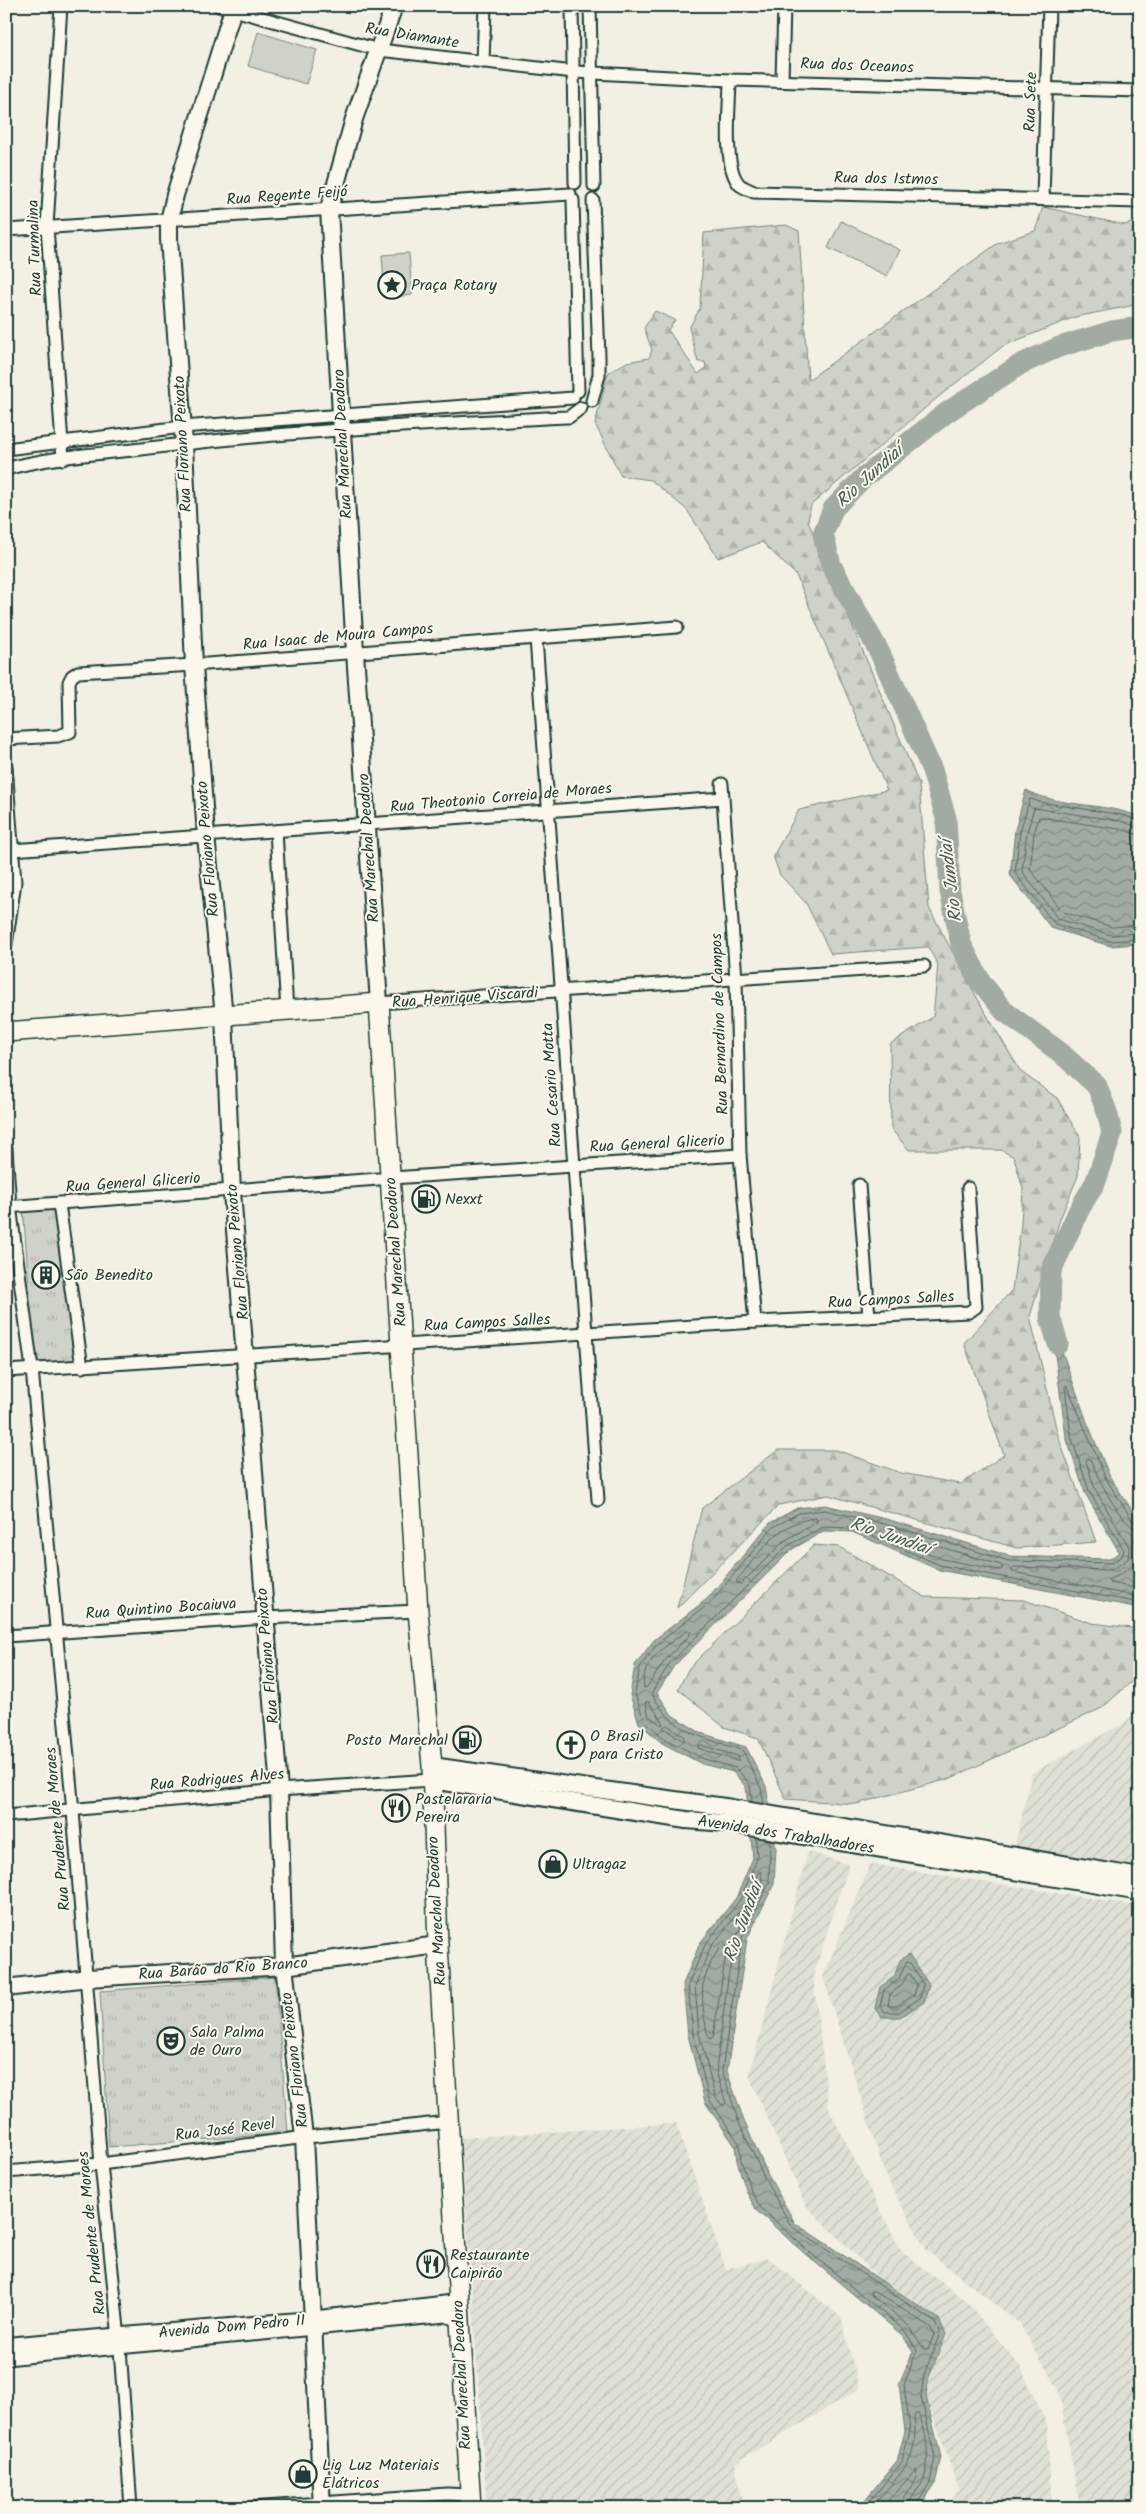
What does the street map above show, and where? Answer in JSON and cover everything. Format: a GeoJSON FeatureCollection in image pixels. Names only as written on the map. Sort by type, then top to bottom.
{"type":"FeatureCollection","features":[{"type":"Feature","properties":{"kind":"main road","name":"Rua Henrique Viscardi"},"geometry":{"type":"LineString","coordinates":[[6,1032],[287,1012],[379,1003]]}},
{"type":"Feature","properties":{"kind":"main road","name":"Rua Marechal Deodoro"},"geometry":{"type":"LineString","coordinates":[[379,1003],[392,1178],[418,1611],[432,1773],[438,1945],[470,2501]]}},
{"type":"Feature","properties":{"kind":"street","name":"Rua Turmalina"},"geometry":{"type":"LineString","coordinates":[[61,6],[47,226],[63,459]]}},
{"type":"Feature","properties":{"kind":"street","name":"Rua Marechal Deodoro"},"geometry":{"type":"LineString","coordinates":[[379,1003],[355,652],[329,209],[354,119],[394,6]]}},
{"type":"Feature","properties":{"kind":"street"},"geometry":{"type":"LineString","coordinates":[[484,62],[485,6]]}},
{"type":"Feature","properties":{"kind":"street"},"geometry":{"type":"LineString","coordinates":[[572,6],[575,183]]}},
{"type":"Feature","properties":{"kind":"street"},"geometry":{"type":"LineString","coordinates":[[6,449],[61,440],[182,427],[341,423],[460,423],[569,417],[581,408],[585,408],[592,401],[599,376],[593,200],[595,193],[590,6]]}},
{"type":"Feature","properties":{"kind":"street"},"geometry":{"type":"LineString","coordinates":[[782,80],[784,6]]}},
{"type":"Feature","properties":{"kind":"street","name":"Rua Sete"},"geometry":{"type":"LineString","coordinates":[[1044,198],[1050,6]]}},
{"type":"Feature","properties":{"kind":"street","name":"Rua Diamante"},"geometry":{"type":"LineString","coordinates":[[229,8],[379,50],[574,72]]}},
{"type":"Feature","properties":{"kind":"street","name":"Rua Floriano Peixoto"},"geometry":{"type":"LineString","coordinates":[[229,8],[175,194],[169,221],[184,444],[194,665],[206,836],[224,1016],[232,1192],[279,1790],[284,1966],[304,2137],[322,2505]]}},
{"type":"Feature","properties":{"kind":"street","name":"Rua dos Oceanos"},"geometry":{"type":"LineString","coordinates":[[574,72],[730,80],[1140,91]]}},
{"type":"Feature","properties":{"kind":"street","name":"Rua dos Istmos"},"geometry":{"type":"LineString","coordinates":[[730,80],[730,159],[734,174],[740,184],[754,192],[1044,198],[1140,202]]}},
{"type":"Feature","properties":{"kind":"street"},"geometry":{"type":"LineString","coordinates":[[581,408],[576,406],[571,188],[575,183],[582,180],[594,186]]}},
{"type":"Feature","properties":{"kind":"street","name":"Rua Regente Feijó"},"geometry":{"type":"LineString","coordinates":[[6,230],[47,226],[169,221],[329,209],[572,197]]}},
{"type":"Feature","properties":{"kind":"street"},"geometry":{"type":"LineString","coordinates":[[572,197],[582,205],[593,200]]}},
{"type":"Feature","properties":{"kind":"street"},"geometry":{"type":"LineString","coordinates":[[6,469],[63,459],[460,407],[559,399],[588,392],[592,401]]}},
{"type":"Feature","properties":{"kind":"street"},"geometry":{"type":"LineString","coordinates":[[559,399],[560,418]]}},
{"type":"Feature","properties":{"kind":"street"},"geometry":{"type":"LineString","coordinates":[[460,407],[460,423]]}},
{"type":"Feature","properties":{"kind":"street","name":"Rua Isaac de Moura Campos"},"geometry":{"type":"LineString","coordinates":[[6,739],[58,736],[70,732],[69,682],[72,676],[78,672],[194,665],[677,627]]}},
{"type":"Feature","properties":{"kind":"street","name":"Rua Cesario Motta"},"geometry":{"type":"LineString","coordinates":[[536,638],[598,1500]]}},
{"type":"Feature","properties":{"kind":"street"},"geometry":{"type":"LineString","coordinates":[[6,767],[15,882],[6,945]]}},
{"type":"Feature","properties":{"kind":"street","name":"Rua Bernardino de Campos"},"geometry":{"type":"LineString","coordinates":[[722,784],[736,979],[740,1155],[755,1322]]}},
{"type":"Feature","properties":{"kind":"street","name":"Rua Theotonio Correia de Moraes"},"geometry":{"type":"LineString","coordinates":[[12,850],[368,826],[547,809],[723,798]]}},
{"type":"Feature","properties":{"kind":"street"},"geometry":{"type":"LineString","coordinates":[[276,831],[287,1012]]}},
{"type":"Feature","properties":{"kind":"street","name":"Rua Henrique Viscardi"},"geometry":{"type":"LineString","coordinates":[[379,1003],[924,966]]}},
{"type":"Feature","properties":{"kind":"street","name":"Rua Prudente de Moraes"},"geometry":{"type":"LineString","coordinates":[[6,1148],[8,1207],[32,1369],[73,1810],[88,1978],[101,2164],[120,2342],[131,2508]]}},
{"type":"Feature","properties":{"kind":"street","name":"Rua General Glicerio"},"geometry":{"type":"LineString","coordinates":[[8,1207],[232,1192],[574,1165],[740,1155]]}},
{"type":"Feature","properties":{"kind":"street"},"geometry":{"type":"LineString","coordinates":[[859,1185],[869,1318]]}},
{"type":"Feature","properties":{"kind":"street","name":"Rua Campos Salles"},"geometry":{"type":"LineString","coordinates":[[6,1371],[246,1357],[402,1344],[755,1322],[969,1312],[976,1307],[968,1188]]}},
{"type":"Feature","properties":{"kind":"street"},"geometry":{"type":"LineString","coordinates":[[59,1204],[82,1367]]}},
{"type":"Feature","properties":{"kind":"street","name":"Rua Quintino Bocaiuva"},"geometry":{"type":"LineString","coordinates":[[6,1636],[265,1618],[418,1611]]}},
{"type":"Feature","properties":{"kind":"street","name":"Rua Rodrigues Alves"},"geometry":{"type":"LineString","coordinates":[[6,1816],[279,1790],[432,1773]]}},
{"type":"Feature","properties":{"kind":"street","name":"Avenida dos Trabalhadores"},"geometry":{"type":"LineString","coordinates":[[432,1773],[686,1820],[729,1816],[804,1820],[1140,1877]]}},
{"type":"Feature","properties":{"kind":"street","name":"Avenida dos Trabalhadores"},"geometry":{"type":"LineString","coordinates":[[729,1816],[798,1836],[1140,1892]]}},
{"type":"Feature","properties":{"kind":"street","name":"Rua Barão do Rio Branco"},"geometry":{"type":"LineString","coordinates":[[6,1988],[88,1978],[284,1966],[438,1945]]}},
{"type":"Feature","properties":{"kind":"street","name":"Rua José Revel"},"geometry":{"type":"LineString","coordinates":[[6,2172],[101,2164],[304,2137],[448,2122]]}},
{"type":"Feature","properties":{"kind":"street","name":"Avenida Dom Pedro II"},"geometry":{"type":"LineString","coordinates":[[6,2346],[120,2342],[459,2312]]}},
{"type":"Feature","properties":{"kind":"street"},"geometry":{"type":"LineString","coordinates":[[6,2359],[120,2342]]}},
{"type":"Feature","properties":{"kind":"street"},"geometry":{"type":"LineString","coordinates":[[251,2508],[322,2505],[447,2494],[470,2501]]}},
{"type":"Feature","properties":{"kind":"shaded area"},"geometry":{"type":"Polygon","coordinates":[[[1140,1707],[1140,1869],[1014,1849],[1032,1773],[1124,1723],[1140,1707]]]}},
{"type":"Feature","properties":{"kind":"shaded area"},"geometry":{"type":"Polygon","coordinates":[[[808,1851],[849,1865],[813,1976],[829,2109],[901,2251],[966,2301],[1020,2366],[1047,2424],[1052,2508],[945,2508],[959,2490],[926,2396],[929,2377],[946,2334],[940,2319],[888,2287],[806,2206],[749,2076],[808,1851]]]}},
{"type":"Feature","properties":{"kind":"shaded area"},"geometry":{"type":"Polygon","coordinates":[[[870,1864],[1140,1906],[1140,2508],[1074,2508],[1079,2499],[1058,2389],[1019,2323],[926,2250],[885,2175],[823,1977],[870,1864]]]}},
{"type":"Feature","properties":{"kind":"shaded area"},"geometry":{"type":"Polygon","coordinates":[[[676,2123],[726,2269],[768,2258],[841,2317],[860,2389],[735,2463],[743,2508],[487,2508],[461,2138],[676,2123]]]}},
{"type":"Feature","properties":{"kind":"green space"},"geometry":{"type":"Polygon","coordinates":[[[258,32],[317,50],[306,84],[248,66],[258,32]]]}},
{"type":"Feature","properties":{"kind":"green space"},"geometry":{"type":"Polygon","coordinates":[[[1043,207],[1125,225],[1140,220],[1140,304],[1075,317],[1003,346],[937,398],[811,505],[808,521],[919,784],[929,908],[982,1007],[1021,1072],[1057,1098],[1080,1137],[1078,1176],[1060,1219],[1030,1316],[1058,1436],[1096,1542],[1017,1548],[828,1495],[779,1505],[677,1608],[702,1508],[778,1450],[836,1450],[901,1473],[961,1484],[1004,1455],[964,1343],[1012,1290],[1021,1224],[1023,1189],[1014,1157],[1001,1150],[909,1150],[891,1129],[890,1044],[933,1017],[938,965],[928,947],[831,954],[806,903],[780,875],[773,856],[799,810],[887,790],[796,575],[762,542],[718,558],[687,510],[651,480],[621,476],[595,424],[608,373],[627,362],[649,358],[652,350],[644,328],[655,311],[675,320],[668,330],[698,374],[706,368],[705,362],[698,362],[689,328],[700,308],[704,233],[786,225],[799,231],[808,380],[998,243],[1035,231],[1043,207]]]}},
{"type":"Feature","properties":{"kind":"green space"},"geometry":{"type":"Polygon","coordinates":[[[841,221],[900,250],[887,276],[828,248],[841,221]]]}},
{"type":"Feature","properties":{"kind":"green space"},"geometry":{"type":"Polygon","coordinates":[[[409,253],[412,295],[385,298],[382,255],[409,253]]]}},
{"type":"Feature","properties":{"kind":"green space"},"geometry":{"type":"Polygon","coordinates":[[[59,1204],[77,1363],[35,1365],[23,1208],[59,1204]]]}},
{"type":"Feature","properties":{"kind":"green space"},"geometry":{"type":"Polygon","coordinates":[[[814,1545],[839,1547],[925,1597],[1024,1600],[1092,1623],[1140,1629],[1140,1674],[1102,1708],[949,1779],[856,1804],[786,1799],[758,1738],[724,1727],[678,1689],[689,1668],[814,1545]]]}},
{"type":"Feature","properties":{"kind":"green space"},"geometry":{"type":"Polygon","coordinates":[[[275,1977],[288,2133],[109,2147],[100,1991],[275,1977]]]}},
{"type":"Feature","properties":{"kind":"water"},"geometry":{"type":"Polygon","coordinates":[[[1026,790],[1054,800],[1112,809],[1140,817],[1140,944],[1110,946],[1051,928],[1010,875],[1015,830],[1026,790]]]}},
{"type":"Feature","properties":{"kind":"water"},"geometry":{"type":"Polygon","coordinates":[[[1050,1317],[1087,1422],[1110,1477],[1140,1522],[1140,1608],[939,1570],[852,1532],[824,1531],[791,1550],[674,1666],[657,1693],[672,1715],[701,1733],[746,1747],[766,1786],[776,1848],[774,1884],[747,1939],[727,2071],[744,2121],[768,2175],[795,2223],[939,2319],[946,2334],[929,2377],[926,2396],[941,2457],[935,2484],[919,2508],[858,2508],[897,2461],[905,2431],[899,2384],[913,2351],[902,2335],[757,2211],[747,2193],[737,2161],[735,2146],[705,2102],[688,2035],[683,1984],[700,1943],[736,1898],[753,1858],[746,1787],[733,1772],[702,1764],[662,1743],[639,1723],[630,1695],[635,1665],[654,1640],[707,1599],[770,1523],[797,1508],[825,1505],[886,1519],[1010,1556],[1110,1559],[1119,1552],[1085,1493],[1066,1437],[1050,1317]]]}},
{"type":"Feature","properties":{"kind":"water"},"geometry":{"type":"Polygon","coordinates":[[[909,1954],[929,1985],[924,2002],[900,2017],[882,2017],[875,2007],[880,1987],[894,1977],[900,1960],[909,1954]]]}},
{"type":"Feature","properties":{"kind":"waterway","name":"Rio Jundiaí"},"geometry":{"type":"LineString","coordinates":[[1058,1344],[1050,1317],[1051,1271],[1079,1210],[1096,1181],[1112,1133],[1107,1112],[1097,1086],[1061,1053],[1004,1011],[981,982],[961,944],[950,891],[946,818],[932,770],[880,653],[831,565],[823,534],[833,509],[862,479],[946,413],[1021,364],[1059,347],[1112,331],[1140,327]]}},
{"type":"Feature","properties":{"kind":"place","name":"Praça Rotary"},"geometry":{"type":"Point","coordinates":[392,285]}},
{"type":"Feature","properties":{"kind":"place","name":"Nexxt"},"geometry":{"type":"Point","coordinates":[426,1199]}},
{"type":"Feature","properties":{"kind":"place","name":"São Benedito"},"geometry":{"type":"Point","coordinates":[46,1275]}},
{"type":"Feature","properties":{"kind":"place","name":"Posto Marechal"},"geometry":{"type":"Point","coordinates":[467,1740]}},
{"type":"Feature","properties":{"kind":"place","name":"O Brasil para Cristo"},"geometry":{"type":"Point","coordinates":[571,1745]}},
{"type":"Feature","properties":{"kind":"place","name":"Pastelararia Pereira"},"geometry":{"type":"Point","coordinates":[396,1808]}},
{"type":"Feature","properties":{"kind":"place","name":"Ultragaz"},"geometry":{"type":"Point","coordinates":[553,1864]}},
{"type":"Feature","properties":{"kind":"place","name":"Sala Palma de Ouro"},"geometry":{"type":"Point","coordinates":[171,2041]}},
{"type":"Feature","properties":{"kind":"place","name":"Restaurante Caipirão"},"geometry":{"type":"Point","coordinates":[431,2264]}},
{"type":"Feature","properties":{"kind":"place","name":"Lig Luz Materiais Elátricos"},"geometry":{"type":"Point","coordinates":[303,2474]}}]}
